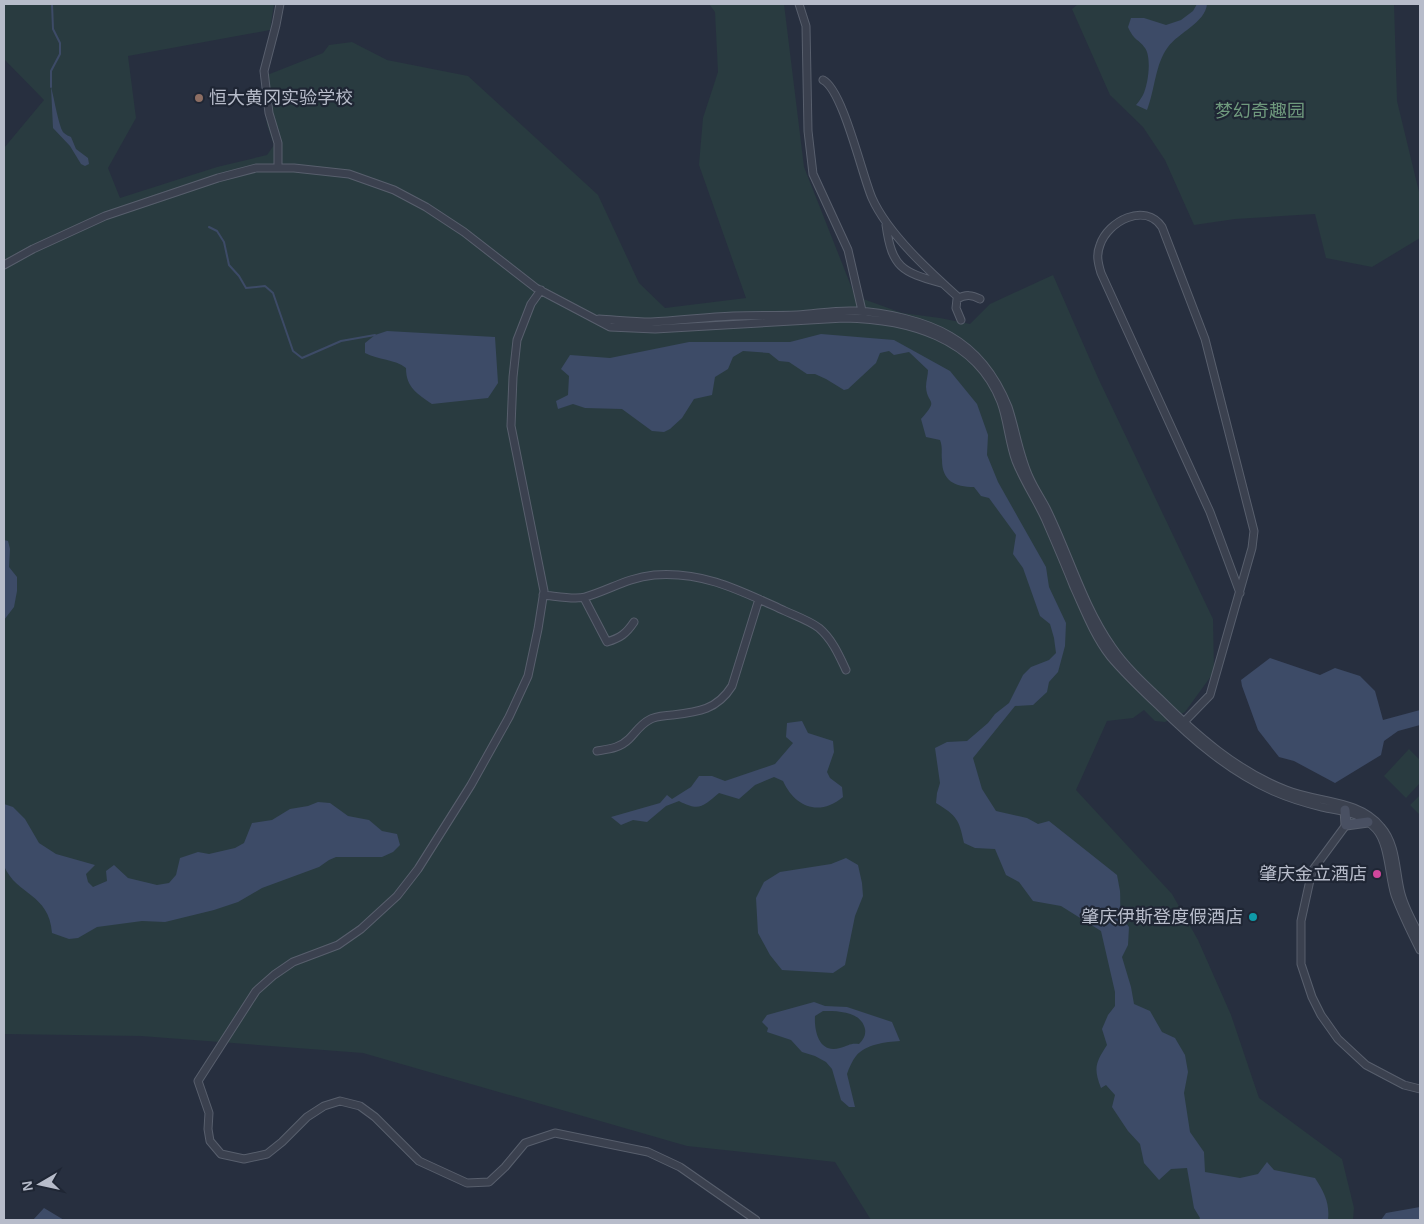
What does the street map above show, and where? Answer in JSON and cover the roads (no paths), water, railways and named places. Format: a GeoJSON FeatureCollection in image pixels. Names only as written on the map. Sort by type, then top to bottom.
{"type":"FeatureCollection","features":[{"type":"Feature","properties":{"kind":"street"},"geometry":{"type":"LineString","coordinates":[[278,167],[278,143],[269,113],[264,71],[280,4]]}},
{"type":"Feature","properties":{"kind":"street"},"geometry":{"type":"LineString","coordinates":[[799,4],[806,26],[808,131],[812,174],[848,250],[863,315]]}},
{"type":"Feature","properties":{"kind":"street"},"geometry":{"type":"LineString","coordinates":[[823,80],[828,83],[844,114],[872,198],[885,222],[942,283],[959,298]]}},
{"type":"Feature","properties":{"kind":"street"},"geometry":{"type":"LineString","coordinates":[[4,265],[33,249],[105,216],[218,178],[256,168],[278,167],[324,170],[349,174],[394,190],[426,207],[464,232],[541,290],[610,327],[655,329],[844,318],[863,315],[935,334],[948,340],[981,368],[990,381],[1000,401],[1015,457],[1024,480],[1043,514],[1092,628],[1110,656],[1144,692],[1227,758],[1270,784],[1308,798],[1348,806],[1372,817],[1384,830],[1391,845],[1401,895],[1420,936]]}},
{"type":"Feature","properties":{"kind":"street"},"geometry":{"type":"LineString","coordinates":[[1182,724],[1210,695],[1240,593],[1252,548],[1254,531],[1205,340],[1162,227],[1157,219],[1148,216],[1129,217],[1120,221],[1103,237],[1099,247],[1098,264],[1210,512],[1240,593]]}},
{"type":"Feature","properties":{"kind":"street"},"geometry":{"type":"LineString","coordinates":[[885,222],[888,241],[895,259],[904,270],[916,276],[942,283]]}},
{"type":"Feature","properties":{"kind":"street"},"geometry":{"type":"LineString","coordinates":[[541,290],[531,304],[517,340],[513,378],[512,426],[544,591],[528,676],[509,718],[474,779],[418,869],[397,896],[361,929],[338,945],[292,962],[274,975],[256,992],[198,1081],[210,1113],[208,1129],[210,1141],[220,1154],[244,1159],[267,1154],[307,1117],[324,1106],[340,1101],[360,1106],[375,1117],[419,1161],[467,1183],[489,1182],[505,1167],[525,1143],[555,1133],[648,1152],[680,1167],[756,1220]]}},
{"type":"Feature","properties":{"kind":"street"},"geometry":{"type":"LineString","coordinates":[[961,320],[956,308],[957,299],[971,295],[980,299]]}},
{"type":"Feature","properties":{"kind":"street"},"geometry":{"type":"LineString","coordinates":[[544,595],[584,598],[620,583],[641,577],[682,575],[707,579],[732,586],[819,628],[832,642],[846,670]]}},
{"type":"Feature","properties":{"kind":"street"},"geometry":{"type":"LineString","coordinates":[[584,598],[606,642],[619,639],[627,633],[634,622]]}},
{"type":"Feature","properties":{"kind":"street"},"geometry":{"type":"LineString","coordinates":[[597,751],[614,748],[627,740],[648,720],[703,710],[716,704],[726,695],[732,686],[759,599]]}},
{"type":"Feature","properties":{"kind":"street"},"geometry":{"type":"LineString","coordinates":[[1182,724],[1192,739],[1224,764],[1256,783],[1302,802],[1345,810],[1364,818],[1378,832],[1382,839],[1394,893],[1420,950]]}},
{"type":"Feature","properties":{"kind":"street"},"geometry":{"type":"LineString","coordinates":[[1345,810],[1346,825],[1312,871],[1301,921],[1302,964],[1312,998],[1321,1015],[1338,1039],[1366,1065],[1404,1085],[1420,1089]]}},
{"type":"Feature","properties":{"kind":"street"},"geometry":{"type":"LineString","coordinates":[[1346,825],[1368,822]]}},
{"type":"Feature","properties":{"kind":"water"},"geometry":{"type":"Polygon","coordinates":[[[1197,4],[1207,4],[1205,11],[1197,22],[1168,47],[1160,61],[1147,110],[1136,105],[1145,91],[1149,65],[1145,48],[1132,35],[1128,27],[1131,18],[1144,18],[1166,25],[1181,20],[1193,11],[1197,4]]]}},
{"type":"Feature","properties":{"kind":"water"},"geometry":{"type":"Polygon","coordinates":[[[51,87],[62,130],[71,137],[76,149],[88,158],[89,164],[85,166],[81,164],[70,146],[53,128],[51,87]]]}},
{"type":"Feature","properties":{"kind":"water"},"geometry":{"type":"Polygon","coordinates":[[[387,331],[495,337],[498,383],[488,398],[432,404],[411,386],[408,381],[406,368],[397,363],[365,353],[365,343],[375,335],[387,331]]]}},
{"type":"Feature","properties":{"kind":"water"},"geometry":{"type":"Polygon","coordinates":[[[821,334],[894,340],[950,371],[977,404],[988,435],[987,455],[998,482],[1046,567],[1049,587],[1066,623],[1065,646],[1058,672],[1049,682],[1047,692],[1033,705],[1015,706],[973,758],[982,789],[996,811],[1027,818],[1038,824],[1049,821],[1117,875],[1120,906],[1125,922],[1129,927],[1128,945],[1122,957],[1134,1004],[1150,1011],[1162,1032],[1175,1038],[1185,1055],[1188,1072],[1184,1093],[1190,1132],[1204,1152],[1205,1172],[1240,1178],[1258,1174],[1267,1162],[1274,1170],[1315,1178],[1326,1198],[1328,1220],[1199,1220],[1200,1218],[1194,1208],[1187,1168],[1171,1169],[1159,1180],[1144,1163],[1140,1144],[1128,1131],[1112,1107],[1115,1095],[1106,1085],[1101,1088],[1097,1075],[1098,1061],[1107,1045],[1102,1029],[1108,1015],[1115,1006],[1115,992],[1101,931],[1061,906],[1033,901],[1019,882],[1006,875],[995,849],[975,848],[964,843],[956,819],[949,811],[936,803],[940,783],[935,748],[947,742],[967,741],[1009,703],[1023,675],[1031,667],[1049,660],[1056,653],[1050,624],[1040,616],[1023,568],[1013,554],[1016,535],[989,498],[981,496],[974,487],[961,486],[947,478],[944,473],[940,440],[926,437],[921,419],[931,404],[926,387],[928,370],[909,352],[894,355],[889,351],[880,353],[876,363],[848,389],[844,390],[815,374],[807,374],[789,362],[779,361],[769,353],[743,351],[733,357],[728,369],[715,377],[712,395],[694,399],[682,418],[664,432],[652,431],[622,409],[585,408],[573,404],[558,409],[556,401],[568,395],[569,376],[561,369],[570,355],[610,358],[689,342],[790,342],[821,334]]]}},
{"type":"Feature","properties":{"kind":"water"},"geometry":{"type":"Polygon","coordinates":[[[4,540],[8,541],[10,549],[9,567],[17,577],[17,591],[14,607],[4,620],[4,540]]]}},
{"type":"Feature","properties":{"kind":"water"},"geometry":{"type":"Polygon","coordinates":[[[1270,658],[1320,675],[1335,668],[1360,676],[1375,691],[1383,720],[1420,710],[1420,725],[1398,731],[1384,741],[1381,755],[1335,783],[1294,761],[1279,757],[1258,730],[1241,680],[1270,658]]]}},
{"type":"Feature","properties":{"kind":"water"},"geometry":{"type":"Polygon","coordinates":[[[802,721],[808,733],[833,741],[834,752],[827,772],[830,778],[842,787],[843,797],[834,803],[817,808],[801,803],[788,790],[783,781],[774,777],[755,785],[739,799],[719,793],[705,804],[697,807],[679,801],[666,806],[647,822],[633,820],[621,825],[611,817],[660,803],[667,795],[672,799],[691,787],[699,776],[712,776],[725,781],[775,764],[793,743],[786,737],[787,723],[802,721]]]}},
{"type":"Feature","properties":{"kind":"water"},"geometry":{"type":"Polygon","coordinates":[[[318,802],[330,803],[348,816],[369,820],[382,831],[397,834],[400,845],[393,852],[382,857],[336,857],[319,867],[262,888],[238,902],[214,910],[165,922],[142,921],[97,927],[78,938],[69,939],[52,933],[50,920],[45,910],[39,902],[10,876],[3,862],[4,804],[13,807],[25,819],[39,843],[56,854],[95,865],[86,874],[88,882],[93,887],[107,881],[106,871],[114,865],[128,878],[157,885],[169,883],[176,875],[180,858],[198,852],[209,854],[235,848],[244,843],[252,823],[272,820],[290,809],[318,802]]]}},
{"type":"Feature","properties":{"kind":"water"},"geometry":{"type":"Polygon","coordinates":[[[846,858],[858,865],[863,896],[855,916],[845,965],[833,973],[782,970],[770,955],[758,933],[756,898],[764,882],[780,872],[831,864],[846,858]]]}},
{"type":"Feature","properties":{"kind":"water"},"geometry":{"type":"Polygon","coordinates":[[[814,1002],[825,1006],[847,1007],[892,1022],[900,1041],[870,1046],[856,1056],[847,1074],[855,1107],[849,1107],[841,1100],[832,1069],[826,1062],[802,1052],[791,1040],[767,1032],[768,1028],[762,1022],[767,1015],[814,1002]],[[823,1011],[815,1016],[817,1035],[823,1045],[833,1049],[851,1044],[859,1044],[864,1037],[865,1029],[859,1019],[848,1013],[823,1011]]]}},
{"type":"Feature","properties":{"kind":"water"},"geometry":{"type":"Polygon","coordinates":[[[1420,1207],[1420,1220],[1381,1220],[1386,1213],[1420,1207]]]}},
{"type":"Feature","properties":{"kind":"water"},"geometry":{"type":"Polygon","coordinates":[[[44,1208],[64,1220],[33,1220],[44,1208]]]}},
{"type":"Feature","properties":{"kind":"waterway"},"geometry":{"type":"LineString","coordinates":[[51,87],[51,71],[60,54],[60,43],[53,29],[52,4]]}},
{"type":"Feature","properties":{"kind":"waterway"},"geometry":{"type":"LineString","coordinates":[[209,227],[217,231],[224,242],[229,265],[239,276],[246,288],[265,286],[273,293],[293,351],[302,358],[341,341],[375,335]]}},
{"type":"Feature","properties":{"kind":"place","name":"恒大黄冈实验学校"},"geometry":{"type":"Point","coordinates":[199,98]}},
{"type":"Feature","properties":{"kind":"place","name":"肇庆金立酒店"},"geometry":{"type":"Point","coordinates":[1377,874]}},
{"type":"Feature","properties":{"kind":"place","name":"肇庆伊斯登度假酒店"},"geometry":{"type":"Point","coordinates":[1253,917]}},
{"type":"Feature","properties":{"kind":"park label","name":"梦幻奇趣园"},"geometry":{"type":"Point","coordinates":[1260,111]}}]}
